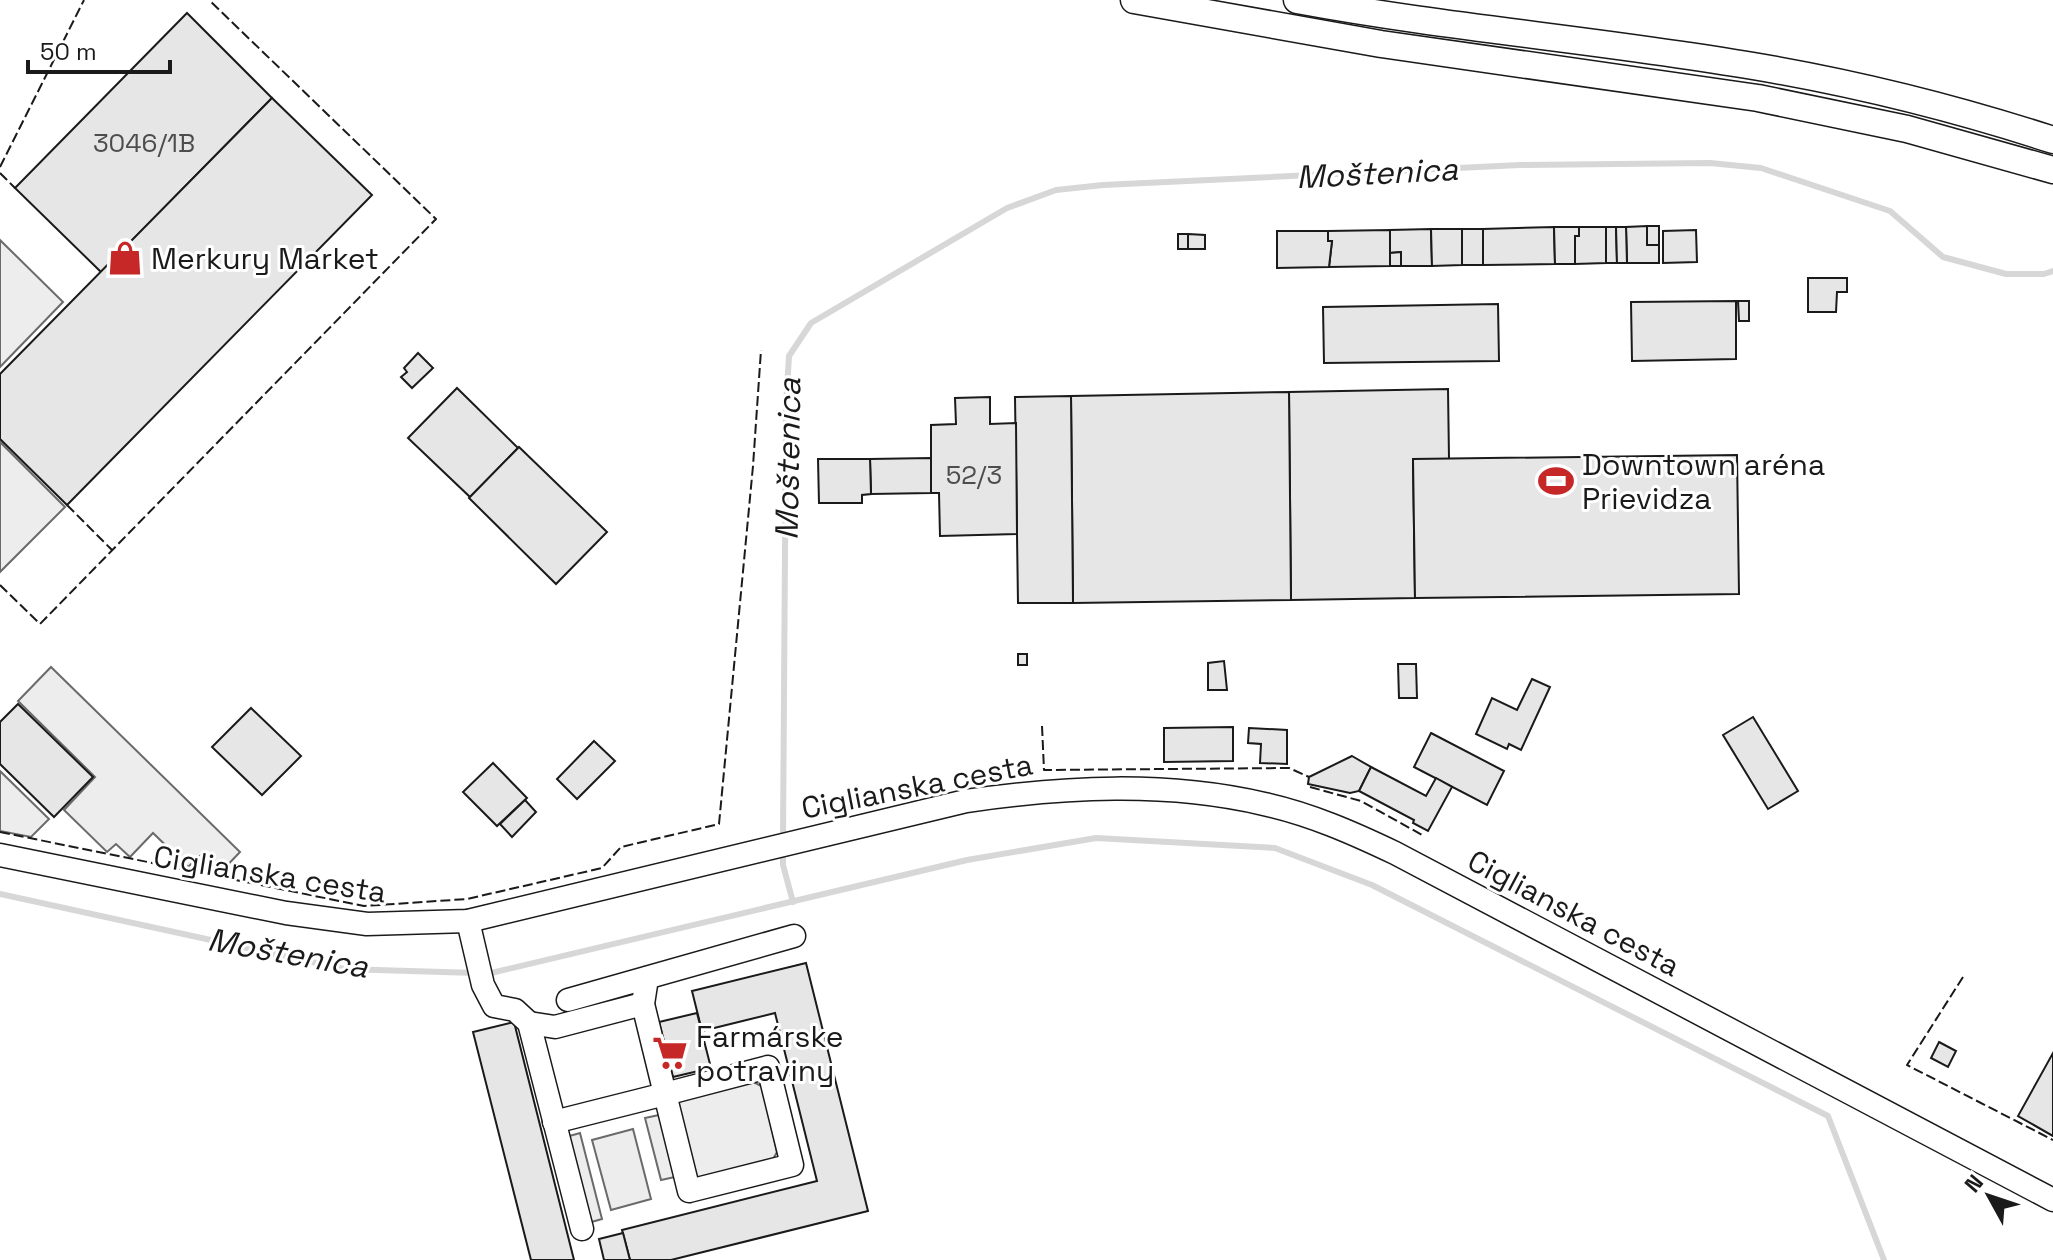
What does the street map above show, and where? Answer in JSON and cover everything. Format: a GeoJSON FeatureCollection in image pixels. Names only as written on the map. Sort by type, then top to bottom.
{"type":"FeatureCollection","features":[{"type":"Feature","properties":{"kind":"main road"},"geometry":{"type":"LineString","coordinates":[[1134,0],[1381,44],[1758,98],[1907,129],[2053,170]]}},
{"type":"Feature","properties":{"kind":"main road"},"geometry":{"type":"LineString","coordinates":[[1297,0],[1769,69],[1902,97],[2053,140]]}},
{"type":"Feature","properties":{"kind":"street","name":"Ciglianska cesta"},"geometry":{"type":"LineString","coordinates":[[0,855],[286,913],[367,924],[420,925],[468,921],[966,801],[1071,789],[1141,789],[1219,795],[1302,814],[1347,830],[1395,853],[2053,1200]]}},
{"type":"Feature","properties":{"kind":"street"},"geometry":{"type":"LineString","coordinates":[[468,921],[481,975],[494,1006],[515,1010],[529,1023],[582,1229]]}},
{"type":"Feature","properties":{"kind":"street"},"geometry":{"type":"LineString","coordinates":[[568,1000],[794,936]]}},
{"type":"Feature","properties":{"kind":"street"},"geometry":{"type":"LineString","coordinates":[[554,1122],[665,1094],[768,1067],[792,1165],[689,1191],[665,1094],[643,1004],[647,978]]}},
{"type":"Feature","properties":{"kind":"street"},"geometry":{"type":"LineString","coordinates":[[529,1023],[555,1027],[643,1004]]}},
{"type":"Feature","properties":{"kind":"shaded area"},"geometry":{"type":"Polygon","coordinates":[[[0,240],[63,302],[0,367],[0,240]]]}},
{"type":"Feature","properties":{"kind":"shaded area"},"geometry":{"type":"Polygon","coordinates":[[[0,442],[65,507],[0,572],[0,442]]]}},
{"type":"Feature","properties":{"kind":"shaded area"},"geometry":{"type":"Polygon","coordinates":[[[51,667],[240,852],[220,873],[201,855],[188,867],[153,833],[130,857],[116,844],[107,852],[64,810],[95,777],[18,701],[51,667]]]}},
{"type":"Feature","properties":{"kind":"shaded area"},"geometry":{"type":"Polygon","coordinates":[[[0,771],[49,819],[31,837],[0,831],[0,771]]]}},
{"type":"Feature","properties":{"kind":"shaded area"},"geometry":{"type":"Polygon","coordinates":[[[750,1080],[763,1087],[777,1152],[772,1161],[700,1179],[691,1173],[676,1108],[683,1096],[750,1080]]]}},
{"type":"Feature","properties":{"kind":"shaded area"},"geometry":{"type":"Polygon","coordinates":[[[659,1115],[675,1177],[661,1180],[645,1118],[659,1115]]]}},
{"type":"Feature","properties":{"kind":"shaded area"},"geometry":{"type":"Polygon","coordinates":[[[633,1129],[651,1199],[611,1210],[592,1140],[633,1129]]]}},
{"type":"Feature","properties":{"kind":"shaded area"},"geometry":{"type":"Polygon","coordinates":[[[580,1133],[602,1219],[588,1223],[566,1137],[580,1133]]]}},
{"type":"Feature","properties":{"kind":"building"},"geometry":{"type":"Polygon","coordinates":[[[187,13],[272,98],[101,272],[15,188],[187,13]]]}},
{"type":"Feature","properties":{"kind":"building"},"geometry":{"type":"Polygon","coordinates":[[[272,98],[372,195],[67,505],[0,439],[0,374],[272,98]]]}},
{"type":"Feature","properties":{"kind":"building"},"geometry":{"type":"Polygon","coordinates":[[[1647,226],[1647,245],[1659,245],[1659,263],[1627,263],[1626,227],[1647,226]]]}},
{"type":"Feature","properties":{"kind":"building"},"geometry":{"type":"Polygon","coordinates":[[[1647,226],[1659,226],[1659,245],[1647,245],[1647,226]]]}},
{"type":"Feature","properties":{"kind":"building"},"geometry":{"type":"Polygon","coordinates":[[[1554,227],[1555,264],[1483,265],[1483,229],[1554,227]]]}},
{"type":"Feature","properties":{"kind":"building"},"geometry":{"type":"Polygon","coordinates":[[[1554,227],[1579,227],[1579,236],[1575,236],[1575,264],[1555,264],[1554,227]]]}},
{"type":"Feature","properties":{"kind":"building"},"geometry":{"type":"Polygon","coordinates":[[[1579,227],[1606,227],[1606,263],[1575,264],[1575,236],[1579,236],[1579,227]]]}},
{"type":"Feature","properties":{"kind":"building"},"geometry":{"type":"Polygon","coordinates":[[[1606,227],[1616,227],[1617,263],[1606,263],[1606,227]]]}},
{"type":"Feature","properties":{"kind":"building"},"geometry":{"type":"Polygon","coordinates":[[[1616,227],[1626,227],[1627,263],[1617,263],[1616,227]]]}},
{"type":"Feature","properties":{"kind":"building"},"geometry":{"type":"Polygon","coordinates":[[[1431,229],[1432,266],[1401,266],[1401,252],[1390,253],[1390,230],[1431,229]]]}},
{"type":"Feature","properties":{"kind":"building"},"geometry":{"type":"Polygon","coordinates":[[[1431,229],[1462,229],[1462,265],[1432,266],[1431,229]]]}},
{"type":"Feature","properties":{"kind":"building"},"geometry":{"type":"Polygon","coordinates":[[[1462,229],[1483,229],[1483,265],[1462,265],[1462,229]]]}},
{"type":"Feature","properties":{"kind":"building"},"geometry":{"type":"Polygon","coordinates":[[[1390,230],[1390,266],[1329,267],[1332,241],[1328,241],[1328,231],[1390,230]]]}},
{"type":"Feature","properties":{"kind":"building"},"geometry":{"type":"Polygon","coordinates":[[[1696,230],[1697,262],[1663,263],[1663,231],[1696,230]]]}},
{"type":"Feature","properties":{"kind":"building"},"geometry":{"type":"Polygon","coordinates":[[[1277,231],[1328,231],[1328,241],[1332,241],[1329,267],[1277,268],[1277,231]]]}},
{"type":"Feature","properties":{"kind":"building"},"geometry":{"type":"Polygon","coordinates":[[[1178,234],[1188,234],[1188,249],[1178,249],[1178,234]]]}},
{"type":"Feature","properties":{"kind":"building"},"geometry":{"type":"Polygon","coordinates":[[[1188,234],[1205,235],[1205,249],[1188,249],[1188,234]]]}},
{"type":"Feature","properties":{"kind":"building"},"geometry":{"type":"Polygon","coordinates":[[[1401,252],[1401,266],[1390,266],[1390,253],[1401,252]]]}},
{"type":"Feature","properties":{"kind":"building"},"geometry":{"type":"Polygon","coordinates":[[[1808,278],[1847,278],[1847,292],[1837,292],[1836,312],[1808,312],[1808,278]]]}},
{"type":"Feature","properties":{"kind":"building"},"geometry":{"type":"Polygon","coordinates":[[[1736,301],[1736,359],[1632,361],[1631,302],[1736,301]]]}},
{"type":"Feature","properties":{"kind":"building"},"geometry":{"type":"Polygon","coordinates":[[[1738,301],[1749,301],[1749,321],[1739,321],[1738,301]]]}},
{"type":"Feature","properties":{"kind":"building"},"geometry":{"type":"Polygon","coordinates":[[[1498,304],[1499,361],[1324,363],[1323,307],[1498,304]]]}},
{"type":"Feature","properties":{"kind":"building"},"geometry":{"type":"Polygon","coordinates":[[[418,353],[433,368],[412,388],[401,377],[407,372],[404,368],[418,353]]]}},
{"type":"Feature","properties":{"kind":"building"},"geometry":{"type":"Polygon","coordinates":[[[457,388],[518,448],[470,497],[408,438],[457,388]]]}},
{"type":"Feature","properties":{"kind":"building"},"geometry":{"type":"Polygon","coordinates":[[[1448,389],[1449,459],[1413,459],[1415,598],[1291,600],[1289,392],[1448,389]]]}},
{"type":"Feature","properties":{"kind":"building"},"geometry":{"type":"Polygon","coordinates":[[[1289,392],[1291,600],[1073,603],[1071,396],[1289,392]]]}},
{"type":"Feature","properties":{"kind":"building"},"geometry":{"type":"Polygon","coordinates":[[[1071,396],[1073,603],[1018,603],[1015,397],[1071,396]]]}},
{"type":"Feature","properties":{"kind":"building"},"geometry":{"type":"Polygon","coordinates":[[[990,397],[990,424],[1016,423],[1017,534],[940,536],[939,493],[931,493],[931,425],[956,424],[955,398],[990,397]]]}},
{"type":"Feature","properties":{"kind":"building"},"geometry":{"type":"Polygon","coordinates":[[[519,447],[607,532],[556,584],[469,498],[519,447]]]}},
{"type":"Feature","properties":{"kind":"building"},"geometry":{"type":"Polygon","coordinates":[[[1737,455],[1739,594],[1415,598],[1413,459],[1737,455]]]}},
{"type":"Feature","properties":{"kind":"building"},"geometry":{"type":"Polygon","coordinates":[[[931,458],[931,493],[871,494],[870,459],[931,458]]]}},
{"type":"Feature","properties":{"kind":"building"},"geometry":{"type":"Polygon","coordinates":[[[818,459],[870,459],[871,494],[862,495],[862,503],[819,503],[818,459]]]}},
{"type":"Feature","properties":{"kind":"building"},"geometry":{"type":"Polygon","coordinates":[[[1018,654],[1027,654],[1027,665],[1018,665],[1018,654]]]}},
{"type":"Feature","properties":{"kind":"building"},"geometry":{"type":"Polygon","coordinates":[[[1224,661],[1227,690],[1208,690],[1208,663],[1224,661]]]}},
{"type":"Feature","properties":{"kind":"building"},"geometry":{"type":"Polygon","coordinates":[[[1398,664],[1416,664],[1417,698],[1399,698],[1398,664]]]}},
{"type":"Feature","properties":{"kind":"building"},"geometry":{"type":"Polygon","coordinates":[[[1532,679],[1550,687],[1521,750],[1509,744],[1507,749],[1476,734],[1492,698],[1517,710],[1532,679]]]}},
{"type":"Feature","properties":{"kind":"building"},"geometry":{"type":"Polygon","coordinates":[[[18,704],[93,777],[54,817],[0,764],[0,722],[18,704]]]}},
{"type":"Feature","properties":{"kind":"building"},"geometry":{"type":"Polygon","coordinates":[[[251,708],[301,756],[262,795],[212,747],[251,708]]]}},
{"type":"Feature","properties":{"kind":"building"},"geometry":{"type":"Polygon","coordinates":[[[1753,717],[1798,791],[1768,809],[1723,735],[1753,717]]]}},
{"type":"Feature","properties":{"kind":"building"},"geometry":{"type":"Polygon","coordinates":[[[1233,727],[1233,761],[1164,762],[1164,728],[1233,727]]]}},
{"type":"Feature","properties":{"kind":"building"},"geometry":{"type":"Polygon","coordinates":[[[1249,728],[1287,730],[1287,764],[1260,763],[1261,744],[1248,743],[1249,728]]]}},
{"type":"Feature","properties":{"kind":"building"},"geometry":{"type":"Polygon","coordinates":[[[1431,733],[1504,771],[1487,805],[1414,767],[1431,733]]]}},
{"type":"Feature","properties":{"kind":"building"},"geometry":{"type":"Polygon","coordinates":[[[594,741],[615,761],[577,799],[557,779],[594,741]]]}},
{"type":"Feature","properties":{"kind":"building"},"geometry":{"type":"Polygon","coordinates":[[[1352,756],[1371,767],[1359,791],[1350,793],[1308,784],[1309,777],[1352,756]]]}},
{"type":"Feature","properties":{"kind":"building"},"geometry":{"type":"Polygon","coordinates":[[[493,763],[527,798],[497,826],[463,792],[493,763]]]}},
{"type":"Feature","properties":{"kind":"building"},"geometry":{"type":"Polygon","coordinates":[[[1371,767],[1426,796],[1436,778],[1452,787],[1428,831],[1413,823],[1414,820],[1359,791],[1371,767]]]}},
{"type":"Feature","properties":{"kind":"building"},"geometry":{"type":"Polygon","coordinates":[[[525,800],[536,812],[512,837],[500,824],[525,800]]]}},
{"type":"Feature","properties":{"kind":"building"},"geometry":{"type":"Polygon","coordinates":[[[806,963],[868,1211],[671,1260],[630,1260],[622,1230],[817,1181],[775,1013],[702,1031],[692,991],[806,963]]]}},
{"type":"Feature","properties":{"kind":"building"},"geometry":{"type":"Polygon","coordinates":[[[697,1013],[711,1068],[673,1077],[659,1022],[697,1013]]]}},
{"type":"Feature","properties":{"kind":"building"},"geometry":{"type":"Polygon","coordinates":[[[514,1022],[574,1260],[531,1260],[473,1032],[514,1022]]]}},
{"type":"Feature","properties":{"kind":"building"},"geometry":{"type":"Polygon","coordinates":[[[1939,1042],[1956,1051],[1948,1067],[1931,1058],[1939,1042]]]}},
{"type":"Feature","properties":{"kind":"building"},"geometry":{"type":"Polygon","coordinates":[[[2053,1053],[2053,1136],[2018,1116],[2053,1053]]]}},
{"type":"Feature","properties":{"kind":"building"},"geometry":{"type":"Polygon","coordinates":[[[623,1233],[630,1260],[604,1260],[599,1239],[623,1233]]]}},
{"type":"Feature","properties":{"kind":"waterway","name":"Moštenica"},"geometry":{"type":"LineString","coordinates":[[783,840],[789,356],[811,323],[1007,208],[1056,190],[1103,185],[1520,165],[1710,163],[1761,168],[1890,211],[1943,257],[2006,274],[2044,274],[2053,271]]}},
{"type":"Feature","properties":{"kind":"waterway"},"geometry":{"type":"LineString","coordinates":[[487,974],[967,860],[1096,838],[1275,848],[1372,885],[1828,1116],[1884,1260]]}},
{"type":"Feature","properties":{"kind":"waterway","name":"Moštenica"},"geometry":{"type":"LineString","coordinates":[[783,851],[783,865],[793,902]]}},
{"type":"Feature","properties":{"kind":"waterway","name":"Moštenica"},"geometry":{"type":"LineString","coordinates":[[0,894],[344,969],[476,973]]}},
{"type":"Feature","properties":{"kind":"fence"},"geometry":{"type":"LineString","coordinates":[[0,167],[84,0]]}},
{"type":"Feature","properties":{"kind":"fence"},"geometry":{"type":"LineString","coordinates":[[0,585],[40,624],[436,219],[209,0]]}},
{"type":"Feature","properties":{"kind":"fence"},"geometry":{"type":"LineString","coordinates":[[0,173],[15,188]]}},
{"type":"Feature","properties":{"kind":"fence"},"geometry":{"type":"LineString","coordinates":[[0,832],[364,906],[467,899],[602,868],[621,847],[719,824],[761,350]]}},
{"type":"Feature","properties":{"kind":"fence"},"geometry":{"type":"LineString","coordinates":[[67,505],[112,550]]}},
{"type":"Feature","properties":{"kind":"fence"},"geometry":{"type":"LineString","coordinates":[[1042,726],[1044,770],[1289,768],[1309,777]]}},
{"type":"Feature","properties":{"kind":"fence"},"geometry":{"type":"LineString","coordinates":[[1310,787],[1361,801],[1424,836]]}},
{"type":"Feature","properties":{"kind":"fence"},"geometry":{"type":"LineString","coordinates":[[1963,977],[1907,1065],[2053,1140]]}},
{"type":"Feature","properties":{"kind":"place","name":"Merkury Market"},"geometry":{"type":"Point","coordinates":[125,258]}},
{"type":"Feature","properties":{"kind":"place","name":"Downtown aréna Prievidza"},"geometry":{"type":"Point","coordinates":[1556,481]}},
{"type":"Feature","properties":{"kind":"place","name":"Farmárske potraviny"},"geometry":{"type":"Point","coordinates":[670,1053]}}]}
